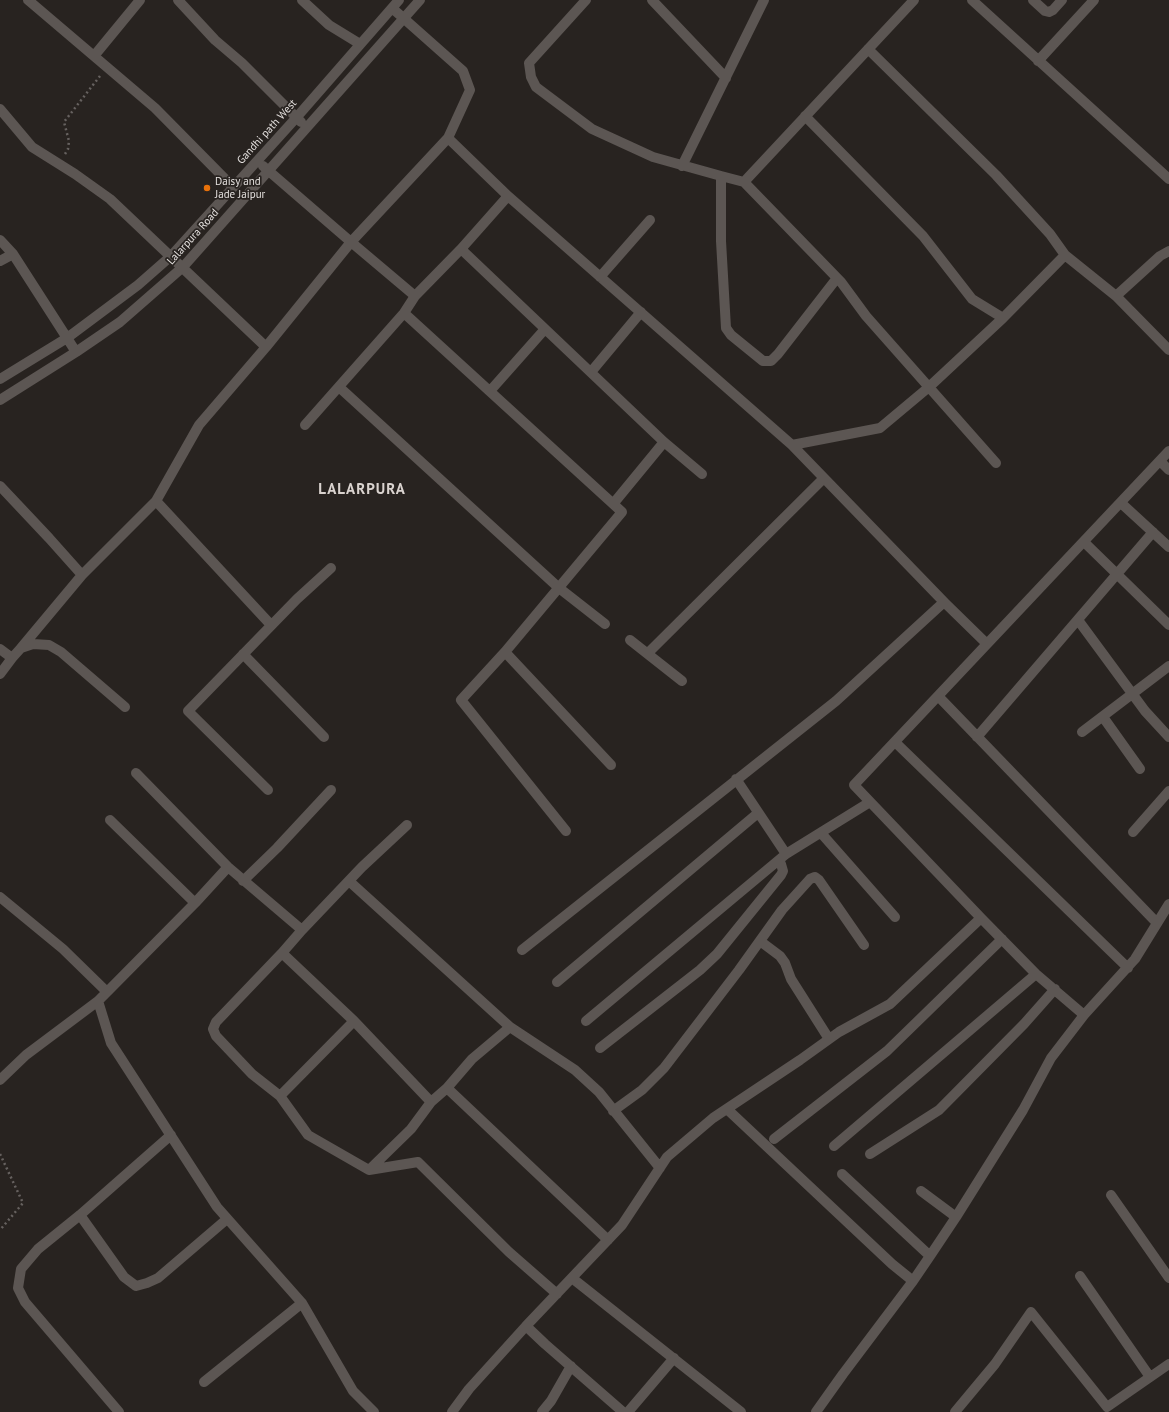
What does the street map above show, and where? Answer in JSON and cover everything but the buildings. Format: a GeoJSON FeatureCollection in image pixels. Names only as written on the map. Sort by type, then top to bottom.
{"type":"FeatureCollection","features":[{"type":"Feature","properties":{"kind":"street"},"geometry":{"type":"LineString","coordinates":[[28,0],[155,108],[233,187]]}},
{"type":"Feature","properties":{"kind":"street"},"geometry":{"type":"LineString","coordinates":[[94,56],[140,0]]}},
{"type":"Feature","properties":{"kind":"street"},"geometry":{"type":"LineString","coordinates":[[178,0],[215,40],[242,63],[296,118],[307,127]]}},
{"type":"Feature","properties":{"kind":"street"},"geometry":{"type":"LineString","coordinates":[[302,0],[329,25],[360,44]]}},
{"type":"Feature","properties":{"kind":"street","name":"Gandhi path West"},"geometry":{"type":"LineString","coordinates":[[0,379],[67,338],[138,285],[171,256],[296,118],[399,0]]}},
{"type":"Feature","properties":{"kind":"street","name":"Lalarpura Road"},"geometry":{"type":"LineString","coordinates":[[0,400],[120,322],[183,267],[420,0]]}},
{"type":"Feature","properties":{"kind":"street"},"geometry":{"type":"LineString","coordinates":[[586,0],[529,63],[531,77],[536,87],[592,129],[653,157],[744,182],[837,278],[866,316],[996,463]]}},
{"type":"Feature","properties":{"kind":"street"},"geometry":{"type":"LineString","coordinates":[[652,0],[726,78]]}},
{"type":"Feature","properties":{"kind":"street"},"geometry":{"type":"LineString","coordinates":[[682,166],[764,0]]}},
{"type":"Feature","properties":{"kind":"street"},"geometry":{"type":"LineString","coordinates":[[744,182],[914,0]]}},
{"type":"Feature","properties":{"kind":"street"},"geometry":{"type":"LineString","coordinates":[[972,0],[1169,179]]}},
{"type":"Feature","properties":{"kind":"street"},"geometry":{"type":"LineString","coordinates":[[1033,0],[1044,11],[1049,12],[1053,10],[1062,0]]}},
{"type":"Feature","properties":{"kind":"street"},"geometry":{"type":"LineString","coordinates":[[1038,61],[1094,0]]}},
{"type":"Feature","properties":{"kind":"street"},"geometry":{"type":"LineString","coordinates":[[0,674],[82,575],[156,501],[199,425],[266,348],[351,242],[448,138],[470,90],[463,71],[392,8]]}},
{"type":"Feature","properties":{"kind":"street"},"geometry":{"type":"LineString","coordinates":[[868,49],[996,175],[1050,234],[1066,255],[1116,296],[1169,350]]}},
{"type":"Feature","properties":{"kind":"street"},"geometry":{"type":"LineString","coordinates":[[0,109],[32,147],[75,174],[110,199],[183,267],[266,348]]}},
{"type":"Feature","properties":{"kind":"street"},"geometry":{"type":"LineString","coordinates":[[805,116],[923,236],[972,299],[1003,318]]}},
{"type":"Feature","properties":{"kind":"street"},"geometry":{"type":"LineString","coordinates":[[448,138],[508,196],[792,445],[944,602],[987,644]]}},
{"type":"Feature","properties":{"kind":"street"},"geometry":{"type":"LineString","coordinates":[[257,161],[415,296]]}},
{"type":"Feature","properties":{"kind":"street"},"geometry":{"type":"LineString","coordinates":[[721,176],[721,241],[726,328],[745,347],[763,361],[771,361],[837,278]]}},
{"type":"Feature","properties":{"kind":"street"},"geometry":{"type":"LineString","coordinates":[[305,426],[404,313],[415,296],[461,249],[508,196]]}},
{"type":"Feature","properties":{"kind":"street"},"geometry":{"type":"LineString","coordinates":[[600,277],[650,220]]}},
{"type":"Feature","properties":{"kind":"street"},"geometry":{"type":"LineString","coordinates":[[0,240],[13,254],[76,352]]}},
{"type":"Feature","properties":{"kind":"street"},"geometry":{"type":"LineString","coordinates":[[461,249],[664,442],[702,474]]}},
{"type":"Feature","properties":{"kind":"street"},"geometry":{"type":"LineString","coordinates":[[1116,296],[1160,256],[1169,251]]}},
{"type":"Feature","properties":{"kind":"street"},"geometry":{"type":"LineString","coordinates":[[0,261],[13,254]]}},
{"type":"Feature","properties":{"kind":"street"},"geometry":{"type":"LineString","coordinates":[[792,445],[880,428],[929,387],[1003,318],[1066,255]]}},
{"type":"Feature","properties":{"kind":"street"},"geometry":{"type":"LineString","coordinates":[[591,372],[641,312]]}},
{"type":"Feature","properties":{"kind":"street"},"geometry":{"type":"LineString","coordinates":[[404,313],[622,512],[505,652],[460,700],[566,831]]}},
{"type":"Feature","properties":{"kind":"street"},"geometry":{"type":"LineString","coordinates":[[490,391],[545,328]]}},
{"type":"Feature","properties":{"kind":"street"},"geometry":{"type":"LineString","coordinates":[[339,387],[559,588],[605,624]]}},
{"type":"Feature","properties":{"kind":"street"},"geometry":{"type":"LineString","coordinates":[[613,504],[664,442]]}},
{"type":"Feature","properties":{"kind":"street"},"geometry":{"type":"LineString","coordinates":[[1084,1015],[1036,974],[854,785],[1169,451]]}},
{"type":"Feature","properties":{"kind":"street"},"geometry":{"type":"LineString","coordinates":[[1160,461],[1169,470]]}},
{"type":"Feature","properties":{"kind":"street"},"geometry":{"type":"LineString","coordinates":[[648,653],[824,478]]}},
{"type":"Feature","properties":{"kind":"street"},"geometry":{"type":"LineString","coordinates":[[0,486],[82,575]]}},
{"type":"Feature","properties":{"kind":"street"},"geometry":{"type":"LineString","coordinates":[[156,501],[271,625]]}},
{"type":"Feature","properties":{"kind":"street"},"geometry":{"type":"LineString","coordinates":[[1121,503],[1169,547]]}},
{"type":"Feature","properties":{"kind":"street"},"geometry":{"type":"LineString","coordinates":[[976,737],[1153,532]]}},
{"type":"Feature","properties":{"kind":"street"},"geometry":{"type":"LineString","coordinates":[[1084,542],[1169,625]]}},
{"type":"Feature","properties":{"kind":"street"},"geometry":{"type":"LineString","coordinates":[[268,790],[188,711],[297,599],[331,568]]}},
{"type":"Feature","properties":{"kind":"street"},"geometry":{"type":"LineString","coordinates":[[522,950],[836,701],[944,602]]}},
{"type":"Feature","properties":{"kind":"street"},"geometry":{"type":"LineString","coordinates":[[1078,620],[1152,720],[1169,737]]}},
{"type":"Feature","properties":{"kind":"street"},"geometry":{"type":"LineString","coordinates":[[630,640],[682,681]]}},
{"type":"Feature","properties":{"kind":"street"},"geometry":{"type":"LineString","coordinates":[[21,648],[33,644],[49,645],[61,652],[125,707]]}},
{"type":"Feature","properties":{"kind":"street"},"geometry":{"type":"LineString","coordinates":[[0,649],[12,658]]}},
{"type":"Feature","properties":{"kind":"street"},"geometry":{"type":"LineString","coordinates":[[505,652],[611,765]]}},
{"type":"Feature","properties":{"kind":"street"},"geometry":{"type":"LineString","coordinates":[[243,654],[324,737]]}},
{"type":"Feature","properties":{"kind":"street"},"geometry":{"type":"LineString","coordinates":[[1082,732],[1169,666]]}},
{"type":"Feature","properties":{"kind":"street"},"geometry":{"type":"LineString","coordinates":[[938,696],[1157,923]]}},
{"type":"Feature","properties":{"kind":"street"},"geometry":{"type":"LineString","coordinates":[[1103,716],[1140,769]]}},
{"type":"Feature","properties":{"kind":"street"},"geometry":{"type":"LineString","coordinates":[[895,742],[1128,968]]}},
{"type":"Feature","properties":{"kind":"street"},"geometry":{"type":"LineString","coordinates":[[136,773],[228,867],[302,930]]}},
{"type":"Feature","properties":{"kind":"street"},"geometry":{"type":"LineString","coordinates":[[736,779],[786,854]]}},
{"type":"Feature","properties":{"kind":"street"},"geometry":{"type":"LineString","coordinates":[[243,881],[277,848],[331,790]]}},
{"type":"Feature","properties":{"kind":"street"},"geometry":{"type":"LineString","coordinates":[[1133,832],[1169,791]]}},
{"type":"Feature","properties":{"kind":"street"},"geometry":{"type":"LineString","coordinates":[[586,1022],[779,862],[786,854],[870,802]]}},
{"type":"Feature","properties":{"kind":"street"},"geometry":{"type":"LineString","coordinates":[[557,982],[758,813]]}},
{"type":"Feature","properties":{"kind":"street"},"geometry":{"type":"LineString","coordinates":[[110,820],[195,903]]}},
{"type":"Feature","properties":{"kind":"street"},"geometry":{"type":"LineString","coordinates":[[407,825],[349,881],[302,930],[216,1022],[213,1029],[216,1036],[247,1068],[280,1096],[308,1135],[369,1170],[418,1162],[509,1252],[557,1294]]}},
{"type":"Feature","properties":{"kind":"street"},"geometry":{"type":"LineString","coordinates":[[820,833],[895,917]]}},
{"type":"Feature","properties":{"kind":"street"},"geometry":{"type":"LineString","coordinates":[[600,1048],[700,970],[717,954],[781,875],[782,864],[779,862]]}},
{"type":"Feature","properties":{"kind":"street"},"geometry":{"type":"LineString","coordinates":[[0,1080],[26,1055],[98,1001],[195,903],[228,867]]}},
{"type":"Feature","properties":{"kind":"street"},"geometry":{"type":"LineString","coordinates":[[613,1111],[642,1090],[664,1068],[782,910],[810,879],[816,877],[819,880],[864,945]]}},
{"type":"Feature","properties":{"kind":"street"},"geometry":{"type":"LineString","coordinates":[[349,881],[510,1027],[575,1070],[599,1092],[660,1168]]}},
{"type":"Feature","properties":{"kind":"street"},"geometry":{"type":"LineString","coordinates":[[0,897],[63,949],[107,992]]}},
{"type":"Feature","properties":{"kind":"street"},"geometry":{"type":"LineString","coordinates":[[816,1412],[842,1374],[913,1281],[956,1217],[1023,1110],[1051,1058],[1084,1015],[1135,960],[1169,904]]}},
{"type":"Feature","properties":{"kind":"street"},"geometry":{"type":"LineString","coordinates":[[452,1412],[469,1389],[526,1326],[622,1225],[667,1157],[713,1118],[839,1032],[890,1004],[981,918]]}},
{"type":"Feature","properties":{"kind":"street"},"geometry":{"type":"LineString","coordinates":[[774,1139],[887,1050],[1002,939]]}},
{"type":"Feature","properties":{"kind":"street"},"geometry":{"type":"LineString","coordinates":[[760,941],[780,956],[785,963],[791,979],[829,1039]]}},
{"type":"Feature","properties":{"kind":"street"},"geometry":{"type":"LineString","coordinates":[[282,953],[354,1021],[431,1102]]}},
{"type":"Feature","properties":{"kind":"street"},"geometry":{"type":"LineString","coordinates":[[834,1146],[1036,974]]}},
{"type":"Feature","properties":{"kind":"street"},"geometry":{"type":"LineString","coordinates":[[870,1154],[938,1110],[1024,1024],[1055,989]]}},
{"type":"Feature","properties":{"kind":"street"},"geometry":{"type":"LineString","coordinates":[[98,1001],[111,1043],[216,1207],[302,1303],[352,1392],[374,1412]]}},
{"type":"Feature","properties":{"kind":"street"},"geometry":{"type":"LineString","coordinates":[[280,1096],[354,1021]]}},
{"type":"Feature","properties":{"kind":"street"},"geometry":{"type":"LineString","coordinates":[[369,1170],[411,1129],[431,1102],[447,1088],[472,1059],[510,1027]]}},
{"type":"Feature","properties":{"kind":"street"},"geometry":{"type":"LineString","coordinates":[[447,1088],[608,1240]]}},
{"type":"Feature","properties":{"kind":"street"},"geometry":{"type":"LineString","coordinates":[[727,1109],[881,1254],[913,1281]]}},
{"type":"Feature","properties":{"kind":"street"},"geometry":{"type":"LineString","coordinates":[[119,1412],[25,1302],[18,1288],[21,1269],[38,1249],[80,1215],[171,1135]]}},
{"type":"Feature","properties":{"kind":"street"},"geometry":{"type":"LineString","coordinates":[[842,1174],[930,1256]]}},
{"type":"Feature","properties":{"kind":"street"},"geometry":{"type":"LineString","coordinates":[[921,1191],[956,1217]]}},
{"type":"Feature","properties":{"kind":"street"},"geometry":{"type":"LineString","coordinates":[[1111,1195],[1169,1278]]}},
{"type":"Feature","properties":{"kind":"street"},"geometry":{"type":"LineString","coordinates":[[80,1215],[124,1278],[136,1286],[158,1278],[227,1219]]}},
{"type":"Feature","properties":{"kind":"street"},"geometry":{"type":"LineString","coordinates":[[1080,1276],[1150,1377]]}},
{"type":"Feature","properties":{"kind":"street"},"geometry":{"type":"LineString","coordinates":[[572,1278],[741,1412]]}},
{"type":"Feature","properties":{"kind":"street"},"geometry":{"type":"LineString","coordinates":[[204,1382],[302,1303]]}},
{"type":"Feature","properties":{"kind":"street"},"geometry":{"type":"LineString","coordinates":[[955,1412],[995,1364],[1031,1312],[1106,1410],[1169,1364]]}},
{"type":"Feature","properties":{"kind":"street"},"geometry":{"type":"LineString","coordinates":[[526,1326],[621,1411],[674,1358]]}},
{"type":"Feature","properties":{"kind":"street"},"geometry":{"type":"LineString","coordinates":[[542,1412],[551,1401],[571,1366]]}},
{"type":"Feature","properties":{"kind":"path"},"geometry":{"type":"LineString","coordinates":[[59,165],[68,149],[69,141],[64,122],[108,67]]}},
{"type":"Feature","properties":{"kind":"path"},"geometry":{"type":"LineString","coordinates":[[0,1154],[23,1203],[0,1230]]}},
{"type":"Feature","properties":{"kind":"place","name":"Daisy and Jade Jaipur"},"geometry":{"type":"Point","coordinates":[207,188]}},
{"type":"Feature","properties":{"kind":"district","name":"LALARPURA"},"geometry":{"type":"Point","coordinates":[362,490]}}]}
